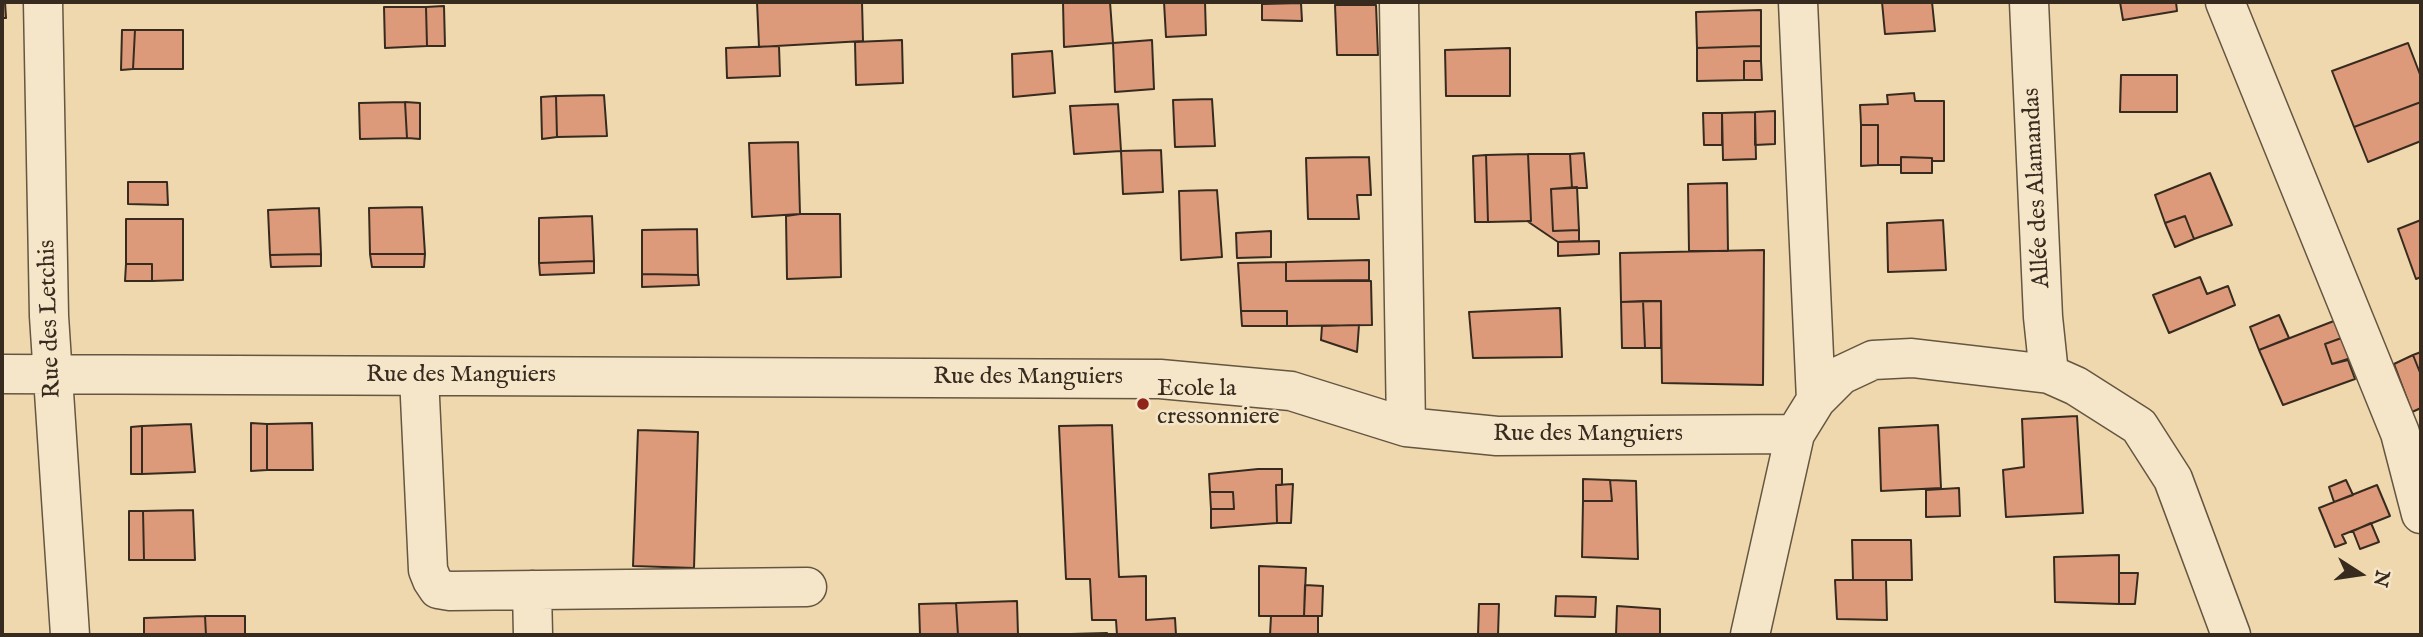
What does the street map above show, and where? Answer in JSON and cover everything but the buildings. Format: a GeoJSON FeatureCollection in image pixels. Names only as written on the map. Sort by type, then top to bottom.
{"type":"FeatureCollection","features":[{"type":"Feature","properties":{"kind":"street","name":"Rue des Letchis"},"geometry":{"type":"LineString","coordinates":[[43,2],[52,374],[70,635]]}},
{"type":"Feature","properties":{"kind":"street"},"geometry":{"type":"LineString","coordinates":[[1399,2],[1406,427]]}},
{"type":"Feature","properties":{"kind":"street"},"geometry":{"type":"LineString","coordinates":[[1798,2],[1816,400]]}},
{"type":"Feature","properties":{"kind":"street","name":"Allée des Alamandas"},"geometry":{"type":"LineString","coordinates":[[2029,2],[2043,317],[2049,374]]}},
{"type":"Feature","properties":{"kind":"street"},"geometry":{"type":"LineString","coordinates":[[2225,2],[2400,433],[2421,514]]}},
{"type":"Feature","properties":{"kind":"street"},"geometry":{"type":"LineString","coordinates":[[1750,635],[1795,434],[1816,400],[1841,375],[1873,360],[1912,358],[2049,374],[2076,386],[2139,426],[2173,479],[2231,635]]}},
{"type":"Feature","properties":{"kind":"street","name":"Rue des Manguiers"},"geometry":{"type":"LineString","coordinates":[[2,374],[1160,379],[1291,391],[1406,427],[1497,436],[1795,434]]}},
{"type":"Feature","properties":{"kind":"street"},"geometry":{"type":"LineString","coordinates":[[419,376],[428,570],[438,589],[807,587]]}},
{"type":"Feature","properties":{"kind":"street"},"geometry":{"type":"LineString","coordinates":[[532,590],[533,635]]}},
{"type":"Feature","properties":{"kind":"place","name":"Ecole la cressonniere"},"geometry":{"type":"Point","coordinates":[1143,404]}}]}
